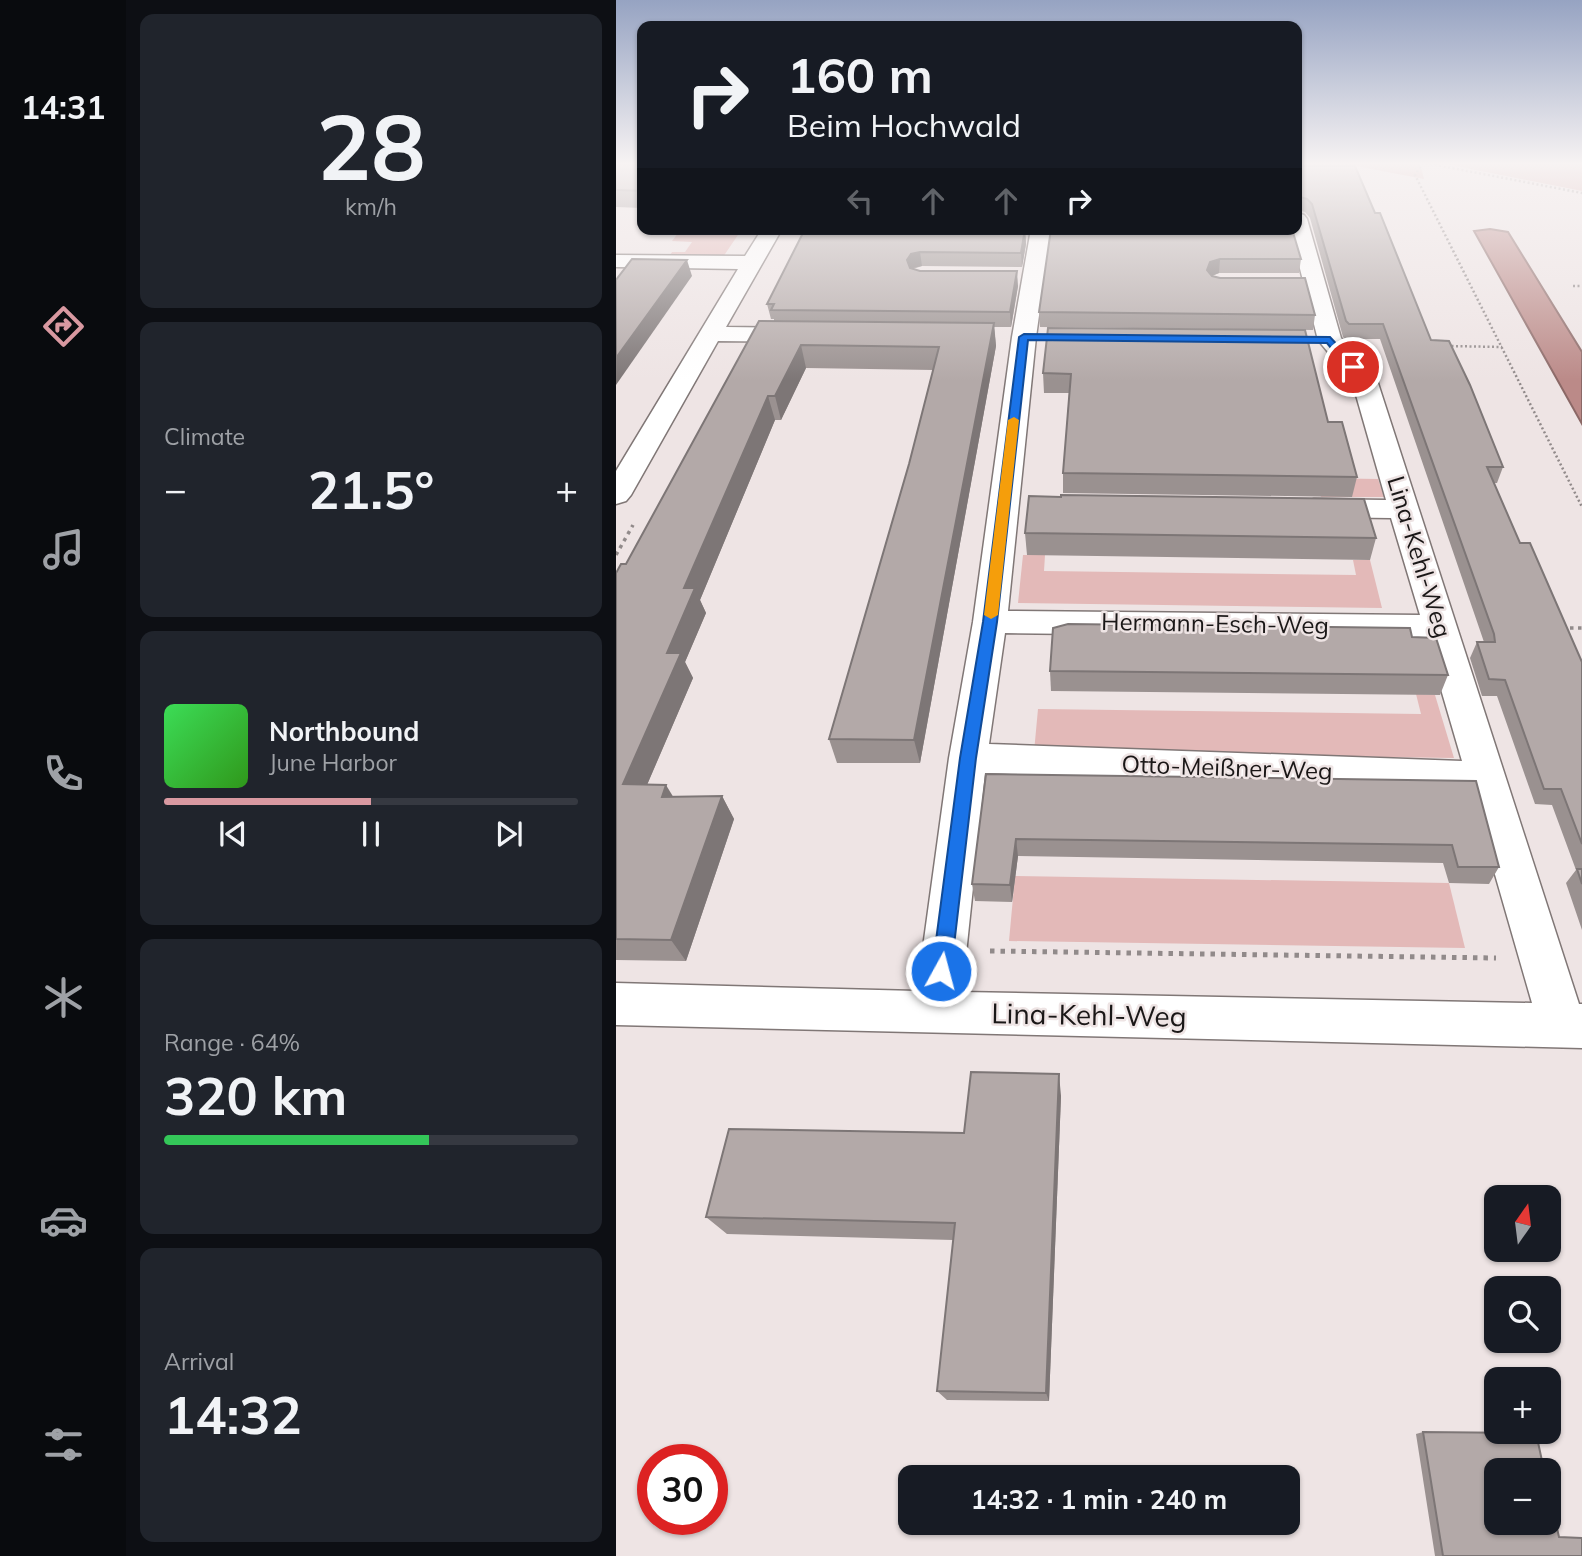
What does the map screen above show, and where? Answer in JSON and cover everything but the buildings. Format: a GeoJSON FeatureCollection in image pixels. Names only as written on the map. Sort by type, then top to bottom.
{"type":"FeatureCollection","features":[{"type":"Feature","properties":{"kind":"street"},"geometry":{"type":"LineString","coordinates":[[616,495],[768,236]]}},
{"type":"Feature","properties":{"kind":"street"},"geometry":{"type":"LineString","coordinates":[[937,1013],[968,758],[990,622],[1017,504],[1024,337],[1039,236]]}},
{"type":"Feature","properties":{"kind":"street"},"geometry":{"type":"LineString","coordinates":[[1287,283],[1314,283],[1302,236]]}},
{"type":"Feature","properties":{"kind":"street"},"geometry":{"type":"LineString","coordinates":[[651,261],[666,240]]}},
{"type":"Feature","properties":{"kind":"street"},"geometry":{"type":"LineString","coordinates":[[616,261],[753,263]]}},
{"type":"Feature","properties":{"kind":"street"},"geometry":{"type":"LineString","coordinates":[[1006,276],[1033,277]]}},
{"type":"Feature","properties":{"kind":"street","name":"Lina-Kehl-Weg"},"geometry":{"type":"LineString","coordinates":[[616,1004],[1572,1025],[1542,959],[1364,380],[1316,340],[1314,283]]}},
{"type":"Feature","properties":{"kind":"street"},"geometry":{"type":"LineString","coordinates":[[711,334],[820,335]]}},
{"type":"Feature","properties":{"kind":"street"},"geometry":{"type":"LineString","coordinates":[[1282,507],[1404,509]]}},
{"type":"Feature","properties":{"kind":"street","name":"Hermann-Esch-Weg"},"geometry":{"type":"LineString","coordinates":[[990,622],[1440,627]]}},
{"type":"Feature","properties":{"kind":"street","name":"Otto-Meißner-Weg"},"geometry":{"type":"LineString","coordinates":[[968,758],[1486,777]]}},
{"type":"Feature","properties":{"kind":"path"},"geometry":{"type":"LineString","coordinates":[[1446,236],[1582,507]]}},
{"type":"Feature","properties":{"kind":"path"},"geometry":{"type":"LineString","coordinates":[[1573,286],[1582,286]]}},
{"type":"Feature","properties":{"kind":"path"},"geometry":{"type":"LineString","coordinates":[[1434,346],[1502,347]]}},
{"type":"Feature","properties":{"kind":"path"},"geometry":{"type":"LineString","coordinates":[[1556,628],[1582,628]]}},
{"type":"Feature","properties":{"kind":"path"},"geometry":{"type":"LineString","coordinates":[[944,950],[1542,959]]}},
{"type":"Feature","properties":{"kind":"shaded area"},"geometry":{"type":"Polygon","coordinates":[[[676,236],[738,236],[723,257],[669,257],[672,252],[685,252],[692,242],[672,241],[676,236]]]}},
{"type":"Feature","properties":{"kind":"shaded area"},"geometry":{"type":"Polygon","coordinates":[[[1477,236],[1510,236],[1582,352],[1582,424],[1477,236]]]}},
{"type":"Feature","properties":{"kind":"shaded area"},"geometry":{"type":"Polygon","coordinates":[[[1317,478],[1378,479],[1384,497],[1321,497],[1317,478]]]}},
{"type":"Feature","properties":{"kind":"shaded area"},"geometry":{"type":"Polygon","coordinates":[[[1023,555],[1045,555],[1044,571],[1356,575],[1353,560],[1370,560],[1382,608],[1018,603],[1023,555]]]}},
{"type":"Feature","properties":{"kind":"shaded area"},"geometry":{"type":"Polygon","coordinates":[[[1416,694],[1435,695],[1454,758],[1034,752],[1038,709],[1421,714],[1416,694]]]}},
{"type":"Feature","properties":{"kind":"shaded area"},"geometry":{"type":"Polygon","coordinates":[[[1015,876],[1449,883],[1465,948],[1009,941],[1015,876]]]}},
{"type":"Feature","properties":{"kind":"slow traffic"},"geometry":{"type":"LineString","coordinates":[[991,615],[1014,420]]}},
{"type":"Feature","properties":{"kind":"route"},"geometry":{"type":"LineString","coordinates":[[941,971],[968,758],[990,622],[1024,337],[1330,340],[1353,367]]}}]}
